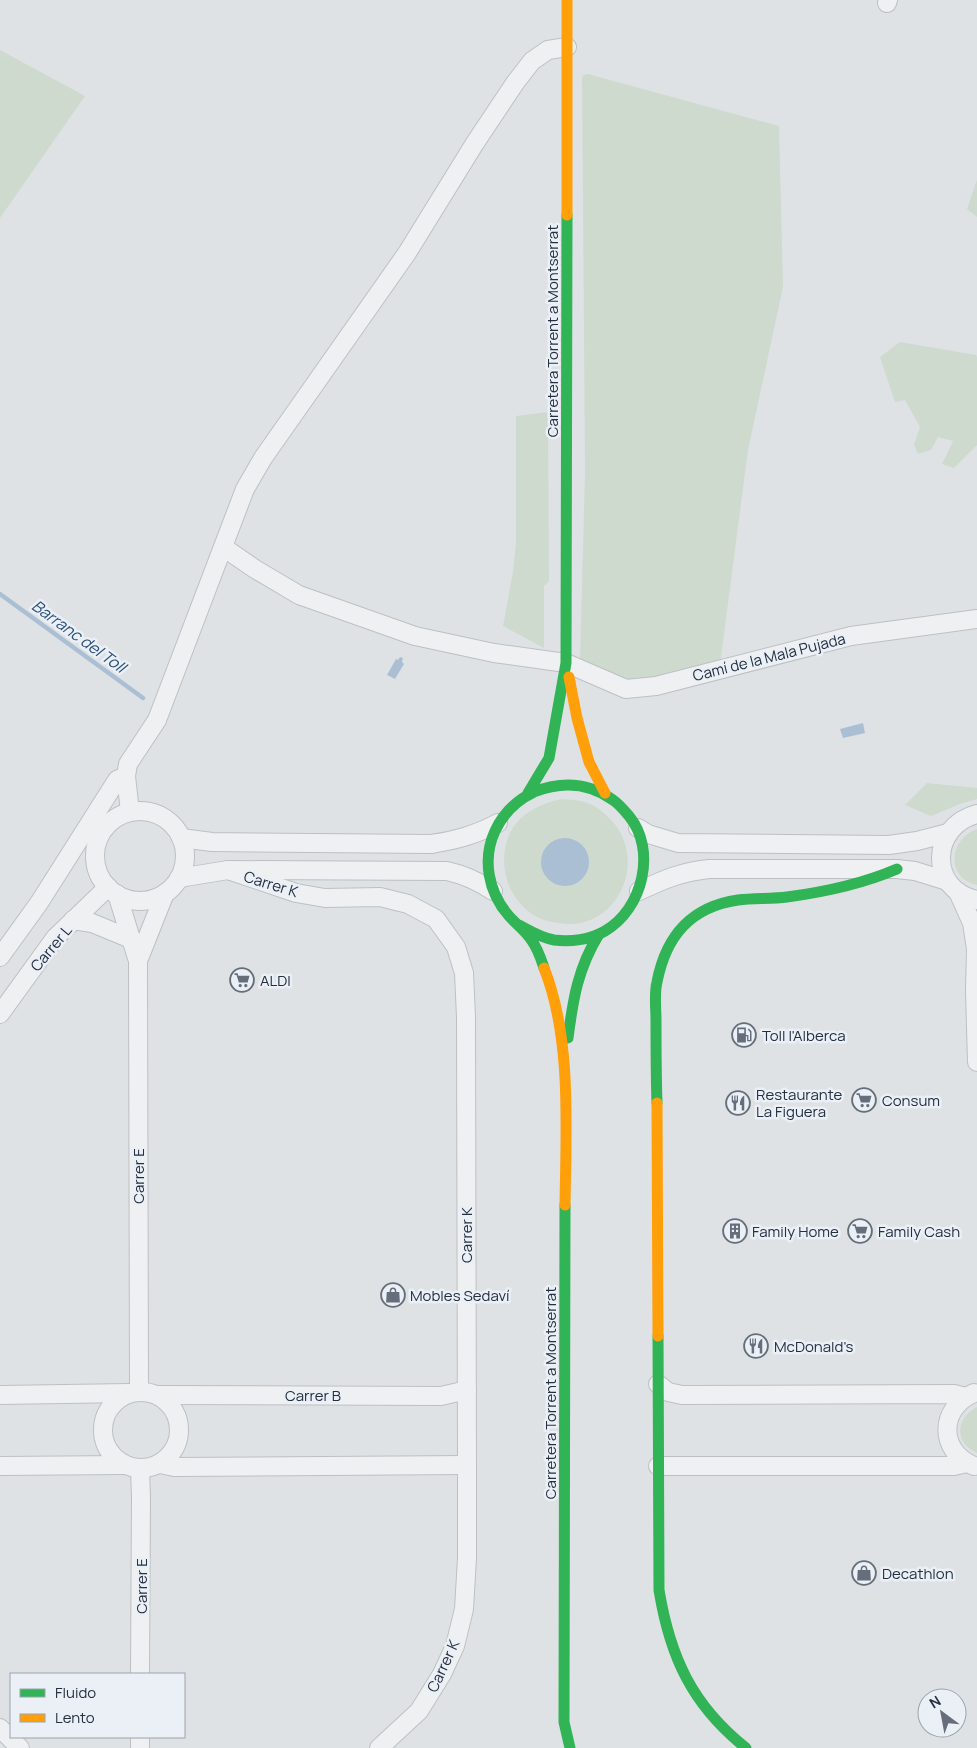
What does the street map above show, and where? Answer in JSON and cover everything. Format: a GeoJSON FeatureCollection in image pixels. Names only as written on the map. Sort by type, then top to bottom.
{"type":"FeatureCollection","features":[{"type":"Feature","properties":{"kind":"main road","name":"Carretera Torrent a Montserrat"},"geometry":{"type":"LineString","coordinates":[[566,663],[567,0]]}},
{"type":"Feature","properties":{"kind":"main road"},"geometry":{"type":"LineString","coordinates":[[566,663],[577,718],[589,762],[605,793]]}},
{"type":"Feature","properties":{"kind":"main road"},"geometry":{"type":"LineString","coordinates":[[528,793],[549,758],[566,663]]}},
{"type":"Feature","properties":{"kind":"main road"},"geometry":{"type":"LineString","coordinates":[[519,925],[537,935],[558,940],[578,940],[599,934],[616,923],[630,909],[640,891],[645,870],[644,849],[638,828],[618,802],[605,793],[586,786],[566,783],[547,786],[528,793],[511,806],[498,823],[491,839],[488,874],[493,891],[504,910],[533,943],[544,965],[555,1006],[564,1065]]}},
{"type":"Feature","properties":{"kind":"main road"},"geometry":{"type":"LineString","coordinates":[[746,1748],[722,1727],[704,1706],[678,1662],[661,1613],[659,1590],[658,1466],[656,984],[662,960],[669,943],[680,927],[697,913],[716,904],[738,900],[770,899],[819,893],[858,884],[897,869]]}},
{"type":"Feature","properties":{"kind":"main road"},"geometry":{"type":"LineString","coordinates":[[564,1065],[576,980],[582,963],[599,934]]}},
{"type":"Feature","properties":{"kind":"main road","name":"Carretera Torrent a Montserrat"},"geometry":{"type":"LineString","coordinates":[[564,1065],[566,1183],[564,1722]]}},
{"type":"Feature","properties":{"kind":"main road"},"geometry":{"type":"LineString","coordinates":[[559,1748],[564,1722]]}},
{"type":"Feature","properties":{"kind":"main road"},"geometry":{"type":"LineString","coordinates":[[564,1722],[570,1748]]}},
{"type":"Feature","properties":{"kind":"street"},"geometry":{"type":"LineString","coordinates":[[130,812],[126,776],[128,764],[157,720],[245,489],[263,458],[407,253],[470,150],[515,83],[532,61],[548,50],[567,47]]}},
{"type":"Feature","properties":{"kind":"street","name":"Camí de la Mala Pujada"},"geometry":{"type":"LineString","coordinates":[[223,547],[299,595],[356,616],[415,636],[444,643],[494,653],[566,663],[626,689],[656,686],[851,636],[977,619]]}},
{"type":"Feature","properties":{"kind":"street"},"geometry":{"type":"LineString","coordinates":[[0,957],[39,903],[117,780],[126,776]]}},
{"type":"Feature","properties":{"kind":"street"},"geometry":{"type":"LineString","coordinates":[[138,961],[165,893],[179,878],[185,854],[177,830],[166,819],[146,811],[130,812],[116,818],[101,833],[95,847],[95,863],[102,881],[113,891],[129,900],[144,901],[165,893]]}},
{"type":"Feature","properties":{"kind":"street"},"geometry":{"type":"LineString","coordinates":[[977,814],[968,816],[956,823],[942,844],[940,857],[942,869],[972,923],[976,949],[977,1062]]}},
{"type":"Feature","properties":{"kind":"street"},"geometry":{"type":"LineString","coordinates":[[181,838],[212,842],[431,844],[454,841],[476,834],[498,823]]}},
{"type":"Feature","properties":{"kind":"street"},"geometry":{"type":"LineString","coordinates":[[638,828],[648,834],[678,843],[889,844],[917,841],[948,833]]}},
{"type":"Feature","properties":{"kind":"street"},"geometry":{"type":"LineString","coordinates":[[640,891],[686,872],[710,869],[897,869],[915,871],[952,886],[969,898],[977,900]]}},
{"type":"Feature","properties":{"kind":"street"},"geometry":{"type":"LineString","coordinates":[[179,878],[228,870],[447,871],[466,875],[493,891]]}},
{"type":"Feature","properties":{"kind":"street","name":"Carrer K"},"geometry":{"type":"LineString","coordinates":[[228,870],[296,892],[325,898],[380,896],[408,904],[436,920],[456,947],[464,973],[466,1017],[467,1390],[467,1558],[464,1609],[455,1646],[442,1674],[419,1711],[379,1748]]}},
{"type":"Feature","properties":{"kind":"street"},"geometry":{"type":"LineString","coordinates":[[113,891],[138,961]]}},
{"type":"Feature","properties":{"kind":"street","name":"Carrer L"},"geometry":{"type":"LineString","coordinates":[[0,1014],[54,938],[73,920],[113,891]]}},
{"type":"Feature","properties":{"kind":"street"},"geometry":{"type":"LineString","coordinates":[[73,920],[92,923],[131,939]]}},
{"type":"Feature","properties":{"kind":"street","name":"Carrer E"},"geometry":{"type":"LineString","coordinates":[[135,1392],[138,961]]}},
{"type":"Feature","properties":{"kind":"street"},"geometry":{"type":"LineString","coordinates":[[658,1384],[668,1392],[682,1395],[972,1395]]}},
{"type":"Feature","properties":{"kind":"street","name":"Carrer B"},"geometry":{"type":"LineString","coordinates":[[158,1396],[441,1396],[467,1390]]}},
{"type":"Feature","properties":{"kind":"street"},"geometry":{"type":"LineString","coordinates":[[132,1467],[114,1458],[104,1438],[103,1427],[111,1406],[120,1398],[135,1392]]}},
{"type":"Feature","properties":{"kind":"street"},"geometry":{"type":"LineString","coordinates":[[0,1395],[135,1392],[158,1396],[168,1402],[175,1412],[179,1423],[180,1435],[173,1451],[160,1464],[150,1468],[0,1466]]}},
{"type":"Feature","properties":{"kind":"street"},"geometry":{"type":"LineString","coordinates":[[972,1395],[957,1404],[947,1424],[951,1446],[958,1456],[972,1464]]}},
{"type":"Feature","properties":{"kind":"street"},"geometry":{"type":"LineString","coordinates":[[160,1464],[174,1467],[467,1465]]}},
{"type":"Feature","properties":{"kind":"street"},"geometry":{"type":"LineString","coordinates":[[658,1466],[954,1466],[972,1464]]}},
{"type":"Feature","properties":{"kind":"street","name":"Carrer E"},"geometry":{"type":"LineString","coordinates":[[132,1467],[141,1497],[140,1673]]}},
{"type":"Feature","properties":{"kind":"street"},"geometry":{"type":"LineString","coordinates":[[0,1728],[20,1748]]}},
{"type":"Feature","properties":{"kind":"shaded area"},"geometry":{"type":"Polygon","coordinates":[[[0,50],[85,96],[0,218],[0,50]]]}},
{"type":"Feature","properties":{"kind":"shaded area"},"geometry":{"type":"Polygon","coordinates":[[[588,74],[779,126],[783,287],[748,450],[720,665],[643,685],[620,680],[580,660],[585,471],[582,80],[583,75],[588,74]]]}},
{"type":"Feature","properties":{"kind":"shaded area"},"geometry":{"type":"Polygon","coordinates":[[[977,180],[977,217],[967,209],[977,180]]]}},
{"type":"Feature","properties":{"kind":"shaded area"},"geometry":{"type":"Polygon","coordinates":[[[900,342],[976,355],[977,357],[977,445],[954,468],[942,464],[953,441],[938,437],[931,450],[918,454],[914,445],[920,427],[905,400],[895,402],[880,357],[900,342]]]}},
{"type":"Feature","properties":{"kind":"shaded area"},"geometry":{"type":"Polygon","coordinates":[[[548,412],[549,581],[544,586],[544,648],[503,626],[513,572],[516,543],[516,416],[548,412]]]}},
{"type":"Feature","properties":{"kind":"shaded area"},"geometry":{"type":"Polygon","coordinates":[[[927,783],[977,788],[977,799],[931,816],[905,805],[927,783]]]}},
{"type":"Feature","properties":{"kind":"shaded area"},"geometry":{"type":"Polygon","coordinates":[[[561,799],[583,802],[600,810],[620,832],[627,851],[627,870],[622,888],[612,904],[597,917],[579,923],[552,922],[532,914],[523,907],[512,892],[507,881],[505,869],[504,856],[506,844],[510,833],[517,823],[534,809],[561,799]],[[574,839],[550,843],[542,856],[551,881],[561,885],[570,885],[586,874],[586,854],[583,846],[574,839]]]}},
{"type":"Feature","properties":{"kind":"shaded area"},"geometry":{"type":"Polygon","coordinates":[[[977,829],[977,885],[967,881],[960,875],[954,859],[960,841],[967,834],[977,829]]]}},
{"type":"Feature","properties":{"kind":"shaded area"},"geometry":{"type":"Polygon","coordinates":[[[977,1407],[977,1453],[969,1449],[964,1443],[960,1430],[964,1417],[977,1407]]]}},
{"type":"Feature","properties":{"kind":"water"},"geometry":{"type":"Polygon","coordinates":[[[400,657],[403,658],[402,662],[404,664],[395,679],[387,675],[396,659],[398,660],[400,657]]]}},
{"type":"Feature","properties":{"kind":"water"},"geometry":{"type":"Polygon","coordinates":[[[863,723],[865,733],[843,738],[840,729],[863,723]]]}},
{"type":"Feature","properties":{"kind":"water"},"geometry":{"type":"Polygon","coordinates":[[[560,838],[570,838],[582,845],[589,857],[589,867],[582,879],[570,886],[560,886],[552,882],[545,875],[541,867],[541,857],[545,849],[552,842],[560,838]]]}},
{"type":"Feature","properties":{"kind":"waterway","name":"Barranc del Toll"},"geometry":{"type":"LineString","coordinates":[[0,594],[143,698]]}},
{"type":"Feature","properties":{"kind":"traffic: fast"},"geometry":{"type":"LineString","coordinates":[[528,793],[549,758],[566,663],[567,215]]}},
{"type":"Feature","properties":{"kind":"traffic: fast"},"geometry":{"type":"LineString","coordinates":[[519,925],[549,939],[580,940],[605,931],[629,909],[637,894],[642,878],[644,862],[642,845],[638,830],[629,816],[604,794],[585,787],[565,785],[544,788],[534,792],[516,803],[506,813],[495,831],[491,842],[488,864],[489,875],[496,897],[509,916],[534,944],[544,968]]}},
{"type":"Feature","properties":{"kind":"traffic: fast"},"geometry":{"type":"LineString","coordinates":[[657,1103],[656,987],[667,951],[683,926],[706,909],[721,904],[744,899],[787,897],[829,890],[870,879],[897,869]]}},
{"type":"Feature","properties":{"kind":"traffic: fast"},"geometry":{"type":"LineString","coordinates":[[568,1038],[577,984],[586,959],[599,934]]}},
{"type":"Feature","properties":{"kind":"traffic: fast"},"geometry":{"type":"LineString","coordinates":[[565,1205],[564,1722],[570,1748]]}},
{"type":"Feature","properties":{"kind":"traffic: fast"},"geometry":{"type":"LineString","coordinates":[[658,1336],[659,1590],[664,1614],[677,1658],[686,1678],[711,1715],[746,1748]]}},
{"type":"Feature","properties":{"kind":"traffic: slow"},"geometry":{"type":"LineString","coordinates":[[567,0],[567,215]]}},
{"type":"Feature","properties":{"kind":"traffic: slow"},"geometry":{"type":"LineString","coordinates":[[569,677],[577,718],[589,762],[605,793]]}},
{"type":"Feature","properties":{"kind":"traffic: slow"},"geometry":{"type":"LineString","coordinates":[[544,968],[553,995],[563,1054],[566,1116],[565,1205]]}},
{"type":"Feature","properties":{"kind":"traffic: slow"},"geometry":{"type":"LineString","coordinates":[[657,1103],[658,1336]]}},
{"type":"Feature","properties":{"kind":"place","name":"ALDI"},"geometry":{"type":"Point","coordinates":[242,980]}},
{"type":"Feature","properties":{"kind":"place","name":"Toll l'Alberca"},"geometry":{"type":"Point","coordinates":[744,1035]}},
{"type":"Feature","properties":{"kind":"place","name":"Consum"},"geometry":{"type":"Point","coordinates":[864,1100]}},
{"type":"Feature","properties":{"kind":"place","name":"Restaurante La Figuera"},"geometry":{"type":"Point","coordinates":[738,1103]}},
{"type":"Feature","properties":{"kind":"place","name":"Family Home"},"geometry":{"type":"Point","coordinates":[735,1231]}},
{"type":"Feature","properties":{"kind":"place","name":"Family Cash"},"geometry":{"type":"Point","coordinates":[860,1231]}},
{"type":"Feature","properties":{"kind":"place","name":"Mobles Sedaví"},"geometry":{"type":"Point","coordinates":[393,1295]}},
{"type":"Feature","properties":{"kind":"place","name":"McDonald's"},"geometry":{"type":"Point","coordinates":[756,1346]}},
{"type":"Feature","properties":{"kind":"place","name":"Decathlon"},"geometry":{"type":"Point","coordinates":[864,1573]}}]}
